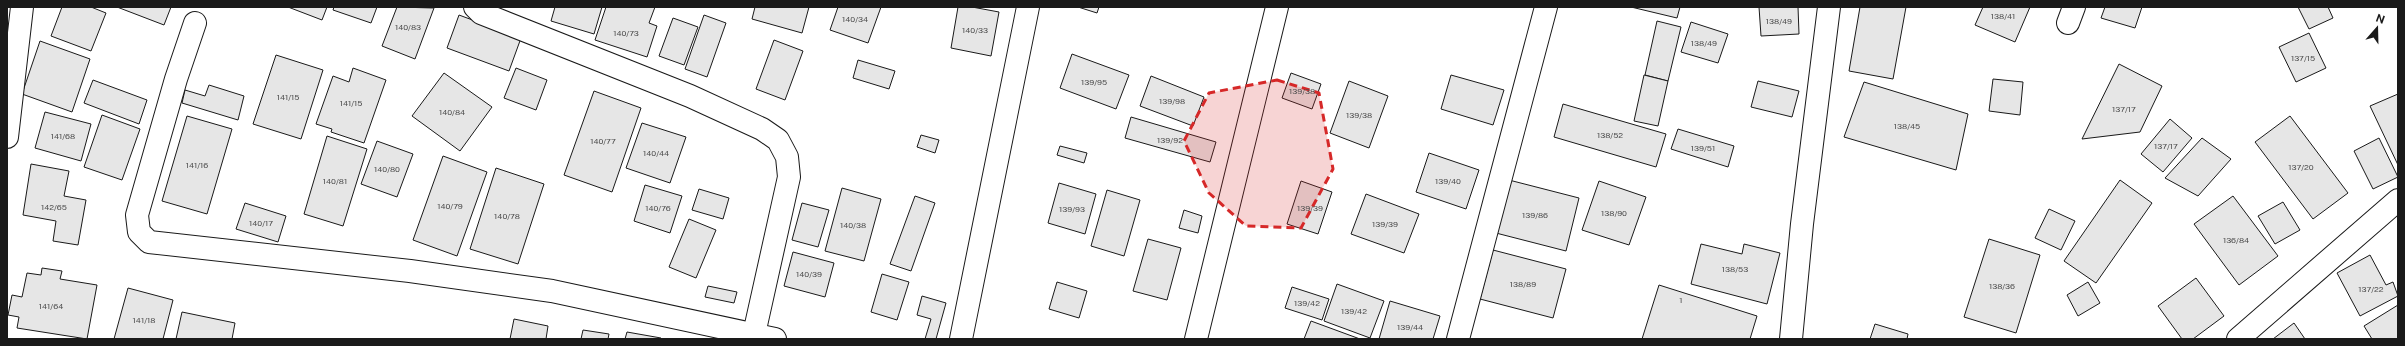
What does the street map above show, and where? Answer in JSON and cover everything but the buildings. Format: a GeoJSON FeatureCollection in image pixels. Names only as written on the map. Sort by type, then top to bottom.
{"type":"FeatureCollection","features":[{"type":"Feature","properties":{"kind":"street"},"geometry":{"type":"LineString","coordinates":[[7,137],[22,7]]}},
{"type":"Feature","properties":{"kind":"street"},"geometry":{"type":"LineString","coordinates":[[475,7],[481,13],[690,96],[762,129],[778,140],[787,157],[789,177],[754,334]]}},
{"type":"Feature","properties":{"kind":"street"},"geometry":{"type":"LineString","coordinates":[[961,339],[1028,7]]}},
{"type":"Feature","properties":{"kind":"street"},"geometry":{"type":"LineString","coordinates":[[1196,339],[1277,7]]}},
{"type":"Feature","properties":{"kind":"street"},"geometry":{"type":"LineString","coordinates":[[1458,339],[1546,7]]}},
{"type":"Feature","properties":{"kind":"street"},"geometry":{"type":"LineString","coordinates":[[1791,339],[1802,224],[1829,7]]}},
{"type":"Feature","properties":{"kind":"street"},"geometry":{"type":"LineString","coordinates":[[195,23],[137,215],[139,232],[149,242],[410,271],[552,291],[775,339]]}},
{"type":"Feature","properties":{"kind":"street"},"geometry":{"type":"LineString","coordinates":[[2238,339],[2398,200]]}},
{"type":"Feature","properties":{"kind":"highlighted area"},"geometry":{"type":"Polygon","coordinates":[[[1277,80],[1319,93],[1333,169],[1301,228],[1246,226],[1209,193],[1184,141],[1209,93],[1277,80]]]}}]}
